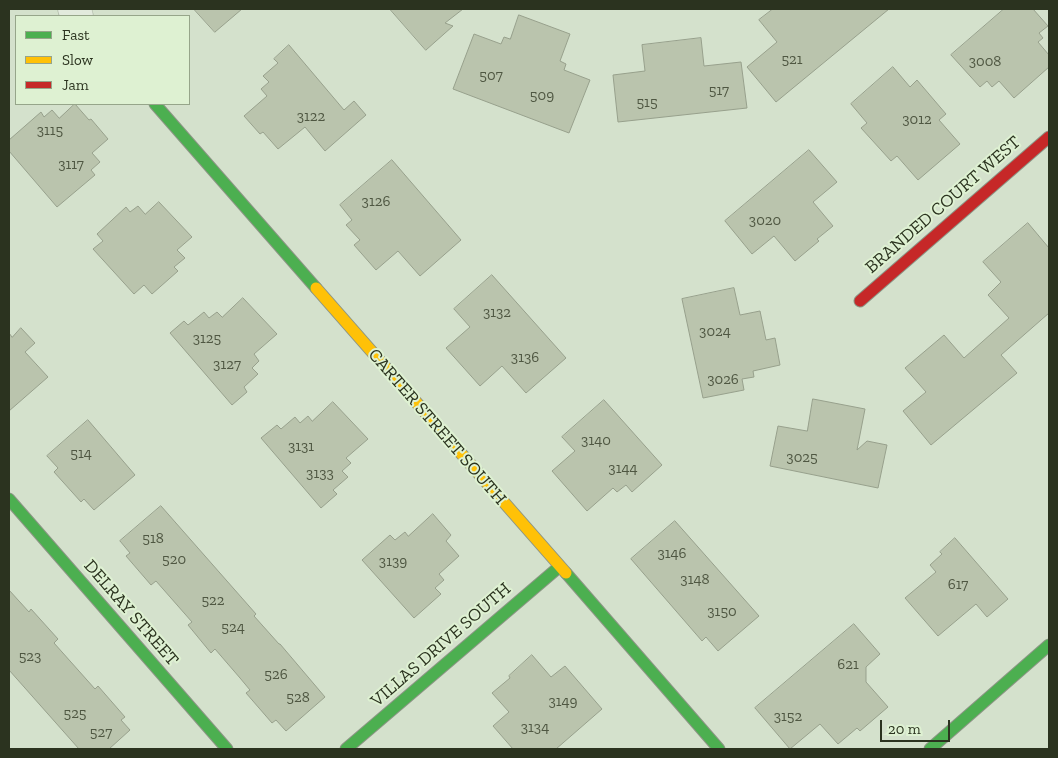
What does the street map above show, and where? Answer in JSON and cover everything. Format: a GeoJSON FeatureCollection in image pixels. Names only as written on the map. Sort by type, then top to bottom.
{"type":"FeatureCollection","features":[{"type":"Feature","properties":{"kind":"street","name":"CARTER STREET SOUTH"},"geometry":{"type":"LineString","coordinates":[[156,105],[719,749]]}},
{"type":"Feature","properties":{"kind":"street","name":"BRANDED COURT WEST"},"geometry":{"type":"LineString","coordinates":[[860,301],[1049,137]]}},
{"type":"Feature","properties":{"kind":"street","name":"DELRAY STREET"},"geometry":{"type":"LineString","coordinates":[[9,499],[227,749]]}},
{"type":"Feature","properties":{"kind":"street","name":"VILLAS DRIVE SOUTH"},"geometry":{"type":"LineString","coordinates":[[346,749],[559,567]]}},
{"type":"Feature","properties":{"kind":"street"},"geometry":{"type":"LineString","coordinates":[[930,749],[1049,645]]}},
{"type":"Feature","properties":{"kind":"building"},"geometry":{"type":"Polygon","coordinates":[[[194,9],[242,9],[215,32],[194,9]]]}},
{"type":"Feature","properties":{"kind":"building"},"geometry":{"type":"Polygon","coordinates":[[[390,9],[463,9],[445,23],[453,26],[426,50],[390,9]]]}},
{"type":"Feature","properties":{"kind":"building"},"geometry":{"type":"Polygon","coordinates":[[[773,9],[889,9],[776,102],[747,67],[777,42],[759,20],[773,9]]]}},
{"type":"Feature","properties":{"kind":"building"},"geometry":{"type":"Polygon","coordinates":[[[1004,9],[1033,9],[1048,26],[1039,33],[1043,38],[1038,42],[1049,55],[1049,67],[1014,98],[999,81],[992,87],[987,81],[980,87],[951,55],[1004,9]]]}},
{"type":"Feature","properties":{"kind":"building"},"geometry":{"type":"Polygon","coordinates":[[[519,15],[570,34],[560,61],[566,64],[564,70],[590,80],[569,133],[453,89],[474,34],[501,44],[504,37],[510,39],[519,15]]]}},
{"type":"Feature","properties":{"kind":"building"},"geometry":{"type":"Polygon","coordinates":[[[701,38],[704,66],[741,62],[747,108],[618,122],[613,75],[645,71],[642,45],[701,38]]]}},
{"type":"Feature","properties":{"kind":"building"},"geometry":{"type":"Polygon","coordinates":[[[289,45],[344,110],[354,101],[366,115],[325,151],[305,127],[278,149],[263,132],[260,134],[244,116],[267,96],[261,89],[269,82],[263,76],[278,63],[274,59],[289,45]]]}},
{"type":"Feature","properties":{"kind":"building"},"geometry":{"type":"Polygon","coordinates":[[[893,67],[910,87],[917,80],[946,114],[939,120],[960,144],[918,180],[897,156],[891,161],[861,128],[867,123],[851,104],[893,67]]]}},
{"type":"Feature","properties":{"kind":"building"},"geometry":{"type":"Polygon","coordinates":[[[76,105],[108,139],[92,153],[100,162],[91,170],[95,175],[57,207],[9,151],[9,140],[41,112],[44,117],[52,110],[59,118],[76,105]]]}},
{"type":"Feature","properties":{"kind":"building"},"geometry":{"type":"Polygon","coordinates":[[[809,150],[837,182],[813,202],[833,226],[817,239],[819,241],[795,261],[774,236],[752,254],[725,221],[809,150]]]}},
{"type":"Feature","properties":{"kind":"building"},"geometry":{"type":"Polygon","coordinates":[[[392,160],[461,240],[420,276],[398,251],[376,270],[354,245],[360,240],[346,225],[352,220],[340,205],[392,160]]]}},
{"type":"Feature","properties":{"kind":"building"},"geometry":{"type":"Polygon","coordinates":[[[159,202],[192,237],[177,250],[185,258],[174,267],[178,271],[152,294],[144,285],[134,294],[93,249],[103,241],[97,234],[126,207],[130,212],[138,206],[145,214],[159,202]]]}},
{"type":"Feature","properties":{"kind":"building"},"geometry":{"type":"Polygon","coordinates":[[[1028,223],[1049,248],[1049,313],[1001,355],[1017,373],[931,445],[903,411],[926,392],[905,368],[944,335],[964,358],[1009,318],[988,295],[1001,282],[983,262],[1028,223]]]}},
{"type":"Feature","properties":{"kind":"building"},"geometry":{"type":"Polygon","coordinates":[[[492,275],[566,358],[526,393],[502,366],[480,386],[446,348],[470,327],[454,309],[492,275]]]}},
{"type":"Feature","properties":{"kind":"building"},"geometry":{"type":"Polygon","coordinates":[[[734,288],[740,315],[760,311],[766,340],[775,338],[780,365],[753,371],[754,377],[742,379],[744,390],[703,398],[682,299],[734,288]]]}},
{"type":"Feature","properties":{"kind":"building"},"geometry":{"type":"Polygon","coordinates":[[[243,298],[277,334],[254,354],[259,361],[252,368],[258,374],[244,387],[247,392],[232,405],[170,333],[184,321],[188,325],[204,312],[209,318],[217,312],[222,317],[243,298]]]}},
{"type":"Feature","properties":{"kind":"building"},"geometry":{"type":"Polygon","coordinates":[[[21,328],[35,343],[25,352],[48,377],[9,411],[9,333],[12,337],[21,328]]]}},
{"type":"Feature","properties":{"kind":"building"},"geometry":{"type":"Polygon","coordinates":[[[813,399],[865,409],[857,450],[867,441],[887,445],[878,488],[770,466],[778,426],[807,431],[813,399]]]}},
{"type":"Feature","properties":{"kind":"building"},"geometry":{"type":"Polygon","coordinates":[[[604,400],[662,465],[632,492],[626,485],[617,492],[613,488],[587,511],[552,471],[575,451],[562,437],[604,400]]]}},
{"type":"Feature","properties":{"kind":"building"},"geometry":{"type":"Polygon","coordinates":[[[333,402],[368,439],[346,458],[351,463],[342,471],[348,477],[333,490],[337,494],[321,508],[261,438],[277,425],[281,429],[295,417],[300,423],[308,416],[312,421],[333,402]]]}},
{"type":"Feature","properties":{"kind":"building"},"geometry":{"type":"Polygon","coordinates":[[[88,420],[135,475],[94,510],[84,499],[81,502],[54,472],[58,468],[47,456],[88,420]]]}},
{"type":"Feature","properties":{"kind":"building"},"geometry":{"type":"Polygon","coordinates":[[[161,506],[256,614],[254,616],[325,697],[286,731],[276,720],[272,723],[246,693],[250,690],[215,649],[211,653],[188,625],[192,622],[156,581],[151,585],[126,556],[130,553],[120,541],[161,506]]]}},
{"type":"Feature","properties":{"kind":"building"},"geometry":{"type":"Polygon","coordinates":[[[433,514],[451,535],[446,541],[459,556],[439,574],[444,580],[435,588],[441,594],[414,618],[362,560],[390,535],[395,540],[405,532],[408,536],[433,514]]]}},
{"type":"Feature","properties":{"kind":"building"},"geometry":{"type":"Polygon","coordinates":[[[675,521],[759,616],[718,651],[706,637],[702,641],[631,559],[675,521]]]}},
{"type":"Feature","properties":{"kind":"building"},"geometry":{"type":"Polygon","coordinates":[[[955,538],[1008,599],[987,617],[976,604],[938,636],[905,598],[936,572],[930,565],[955,538]]]}},
{"type":"Feature","properties":{"kind":"building"},"geometry":{"type":"Polygon","coordinates":[[[9,590],[29,612],[31,609],[58,639],[54,643],[95,689],[98,686],[125,717],[121,720],[130,730],[109,749],[79,749],[9,670],[9,590]]]}},
{"type":"Feature","properties":{"kind":"building"},"geometry":{"type":"Polygon","coordinates":[[[854,624],[880,654],[866,667],[866,682],[888,707],[860,731],[857,728],[838,744],[820,724],[790,749],[755,708],[854,624]]]}},
{"type":"Feature","properties":{"kind":"building"},"geometry":{"type":"Polygon","coordinates":[[[532,655],[551,677],[565,666],[602,709],[556,749],[513,749],[493,726],[509,712],[492,693],[510,678],[509,676],[532,655]]]}},
{"type":"Feature","properties":{"kind":"traffic: fast"},"geometry":{"type":"LineString","coordinates":[[156,105],[316,288]]}},
{"type":"Feature","properties":{"kind":"traffic: fast"},"geometry":{"type":"LineString","coordinates":[[9,499],[227,749]]}},
{"type":"Feature","properties":{"kind":"traffic: fast"},"geometry":{"type":"LineString","coordinates":[[346,749],[559,567]]}},
{"type":"Feature","properties":{"kind":"traffic: fast"},"geometry":{"type":"LineString","coordinates":[[566,573],[719,749]]}},
{"type":"Feature","properties":{"kind":"traffic: fast"},"geometry":{"type":"LineString","coordinates":[[930,749],[1049,645]]}},
{"type":"Feature","properties":{"kind":"traffic: slow"},"geometry":{"type":"LineString","coordinates":[[316,288],[566,573]]}},
{"type":"Feature","properties":{"kind":"traffic: jam"},"geometry":{"type":"LineString","coordinates":[[860,301],[1049,137]]}}]}
